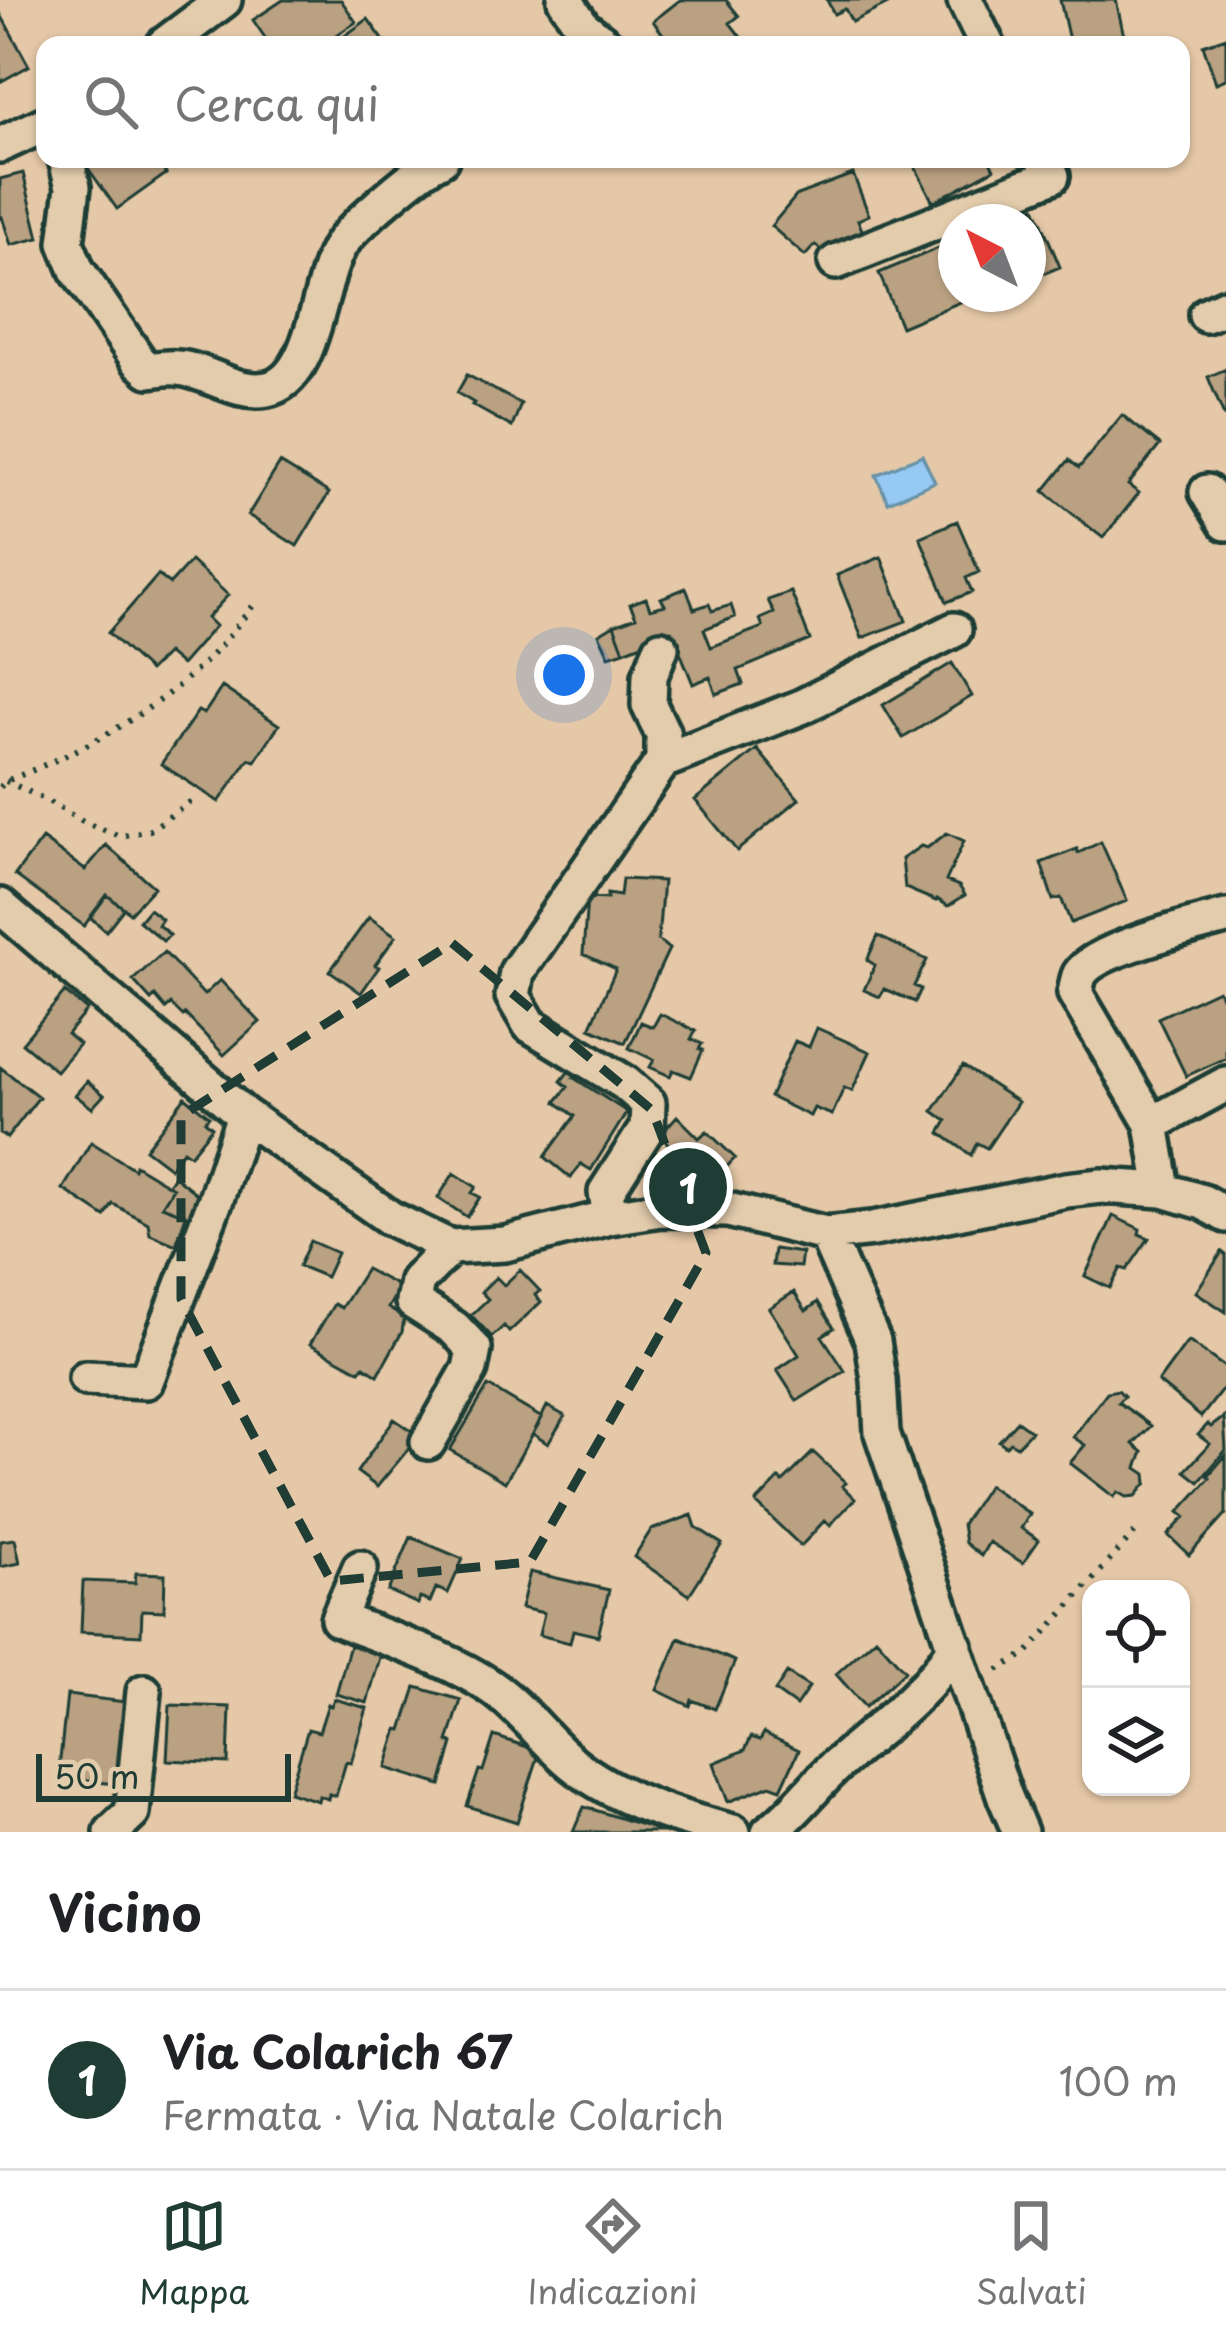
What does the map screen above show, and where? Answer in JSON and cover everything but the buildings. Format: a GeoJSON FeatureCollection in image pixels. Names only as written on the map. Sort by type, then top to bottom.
{"type":"FeatureCollection","features":[{"type":"Feature","properties":{"kind":"street"},"geometry":{"type":"LineString","coordinates":[[176,36],[224,0]]}},
{"type":"Feature","properties":{"kind":"street"},"geometry":{"type":"LineString","coordinates":[[565,0],[594,36]]}},
{"type":"Feature","properties":{"kind":"street"},"geometry":{"type":"LineString","coordinates":[[965,0],[983,36]]}},
{"type":"Feature","properties":{"kind":"street"},"geometry":{"type":"LineString","coordinates":[[0,145],[36,128]]}},
{"type":"Feature","properties":{"kind":"street"},"geometry":{"type":"LineString","coordinates":[[68,168],[73,187],[66,243],[77,270],[139,361],[149,370],[178,368],[240,389],[272,389],[295,370],[312,335],[341,244],[425,168]]}},
{"type":"Feature","properties":{"kind":"street"},"geometry":{"type":"LineString","coordinates":[[836,262],[1052,176],[1048,168]]}},
{"type":"Feature","properties":{"kind":"street"},"geometry":{"type":"LineString","coordinates":[[1207,492],[1226,523]]}},
{"type":"Feature","properties":{"kind":"street"},"geometry":{"type":"LineString","coordinates":[[610,1217],[606,1192],[647,1128],[648,1103],[625,1083],[530,1025],[513,996],[517,972],[663,760],[801,707],[954,630]]}},
{"type":"Feature","properties":{"kind":"street"},"geometry":{"type":"LineString","coordinates":[[661,648],[650,676],[649,705],[663,734],[663,760]]}},
{"type":"Feature","properties":{"kind":"street"},"geometry":{"type":"LineString","coordinates":[[0,906],[244,1115],[390,1218],[450,1247],[506,1244],[610,1217],[661,1210],[728,1210],[826,1234],[1101,1186],[1163,1190],[1226,1215]]}},
{"type":"Feature","properties":{"kind":"street"},"geometry":{"type":"LineString","coordinates":[[1163,1190],[1152,1124],[1076,993],[1079,974],[1095,960],[1148,939],[1226,916]]}},
{"type":"Feature","properties":{"kind":"street"},"geometry":{"type":"LineString","coordinates":[[1152,1124],[1226,1084]]}},
{"type":"Feature","properties":{"kind":"street"},"geometry":{"type":"LineString","coordinates":[[86,1378],[146,1381],[244,1115]]}},
{"type":"Feature","properties":{"kind":"street"},"geometry":{"type":"LineString","coordinates":[[826,1234],[873,1341],[882,1433],[1020,1832]]}},
{"type":"Feature","properties":{"kind":"street"},"geometry":{"type":"LineString","coordinates":[[428,1442],[470,1370],[474,1349],[454,1328],[413,1302],[418,1281],[450,1247]]}},
{"type":"Feature","properties":{"kind":"street"},"geometry":{"type":"LineString","coordinates":[[360,1568],[338,1618],[490,1686],[598,1783],[733,1832]]}},
{"type":"Feature","properties":{"kind":"street"},"geometry":{"type":"LineString","coordinates":[[770,1832],[831,1770],[929,1685],[955,1646]]}},
{"type":"Feature","properties":{"kind":"street"},"geometry":{"type":"LineString","coordinates":[[112,1832],[132,1813],[143,1692]]}},
{"type":"Feature","properties":{"kind":"path"},"geometry":{"type":"LineString","coordinates":[[3,784],[86,747],[168,694],[210,657],[257,601]]}},
{"type":"Feature","properties":{"kind":"path"},"geometry":{"type":"LineString","coordinates":[[3,784],[120,836],[150,830],[193,800]]}},
{"type":"Feature","properties":{"kind":"path"},"geometry":{"type":"LineString","coordinates":[[969,1688],[1027,1653],[1138,1529]]}},
{"type":"Feature","properties":{"kind":"highlighted area"},"geometry":{"type":"Polygon","coordinates":[[[452,943],[652,1110],[706,1253],[530,1562],[331,1581],[181,1299],[181,1116],[452,943]]]}},
{"type":"Feature","properties":{"kind":"water"},"geometry":{"type":"Polygon","coordinates":[[[922,455],[935,482],[888,502],[876,475],[922,455]]]}},
{"type":"Feature","properties":{"kind":"place","name":"Via Colarich 67"},"geometry":{"type":"Point","coordinates":[688,1187]}}]}
